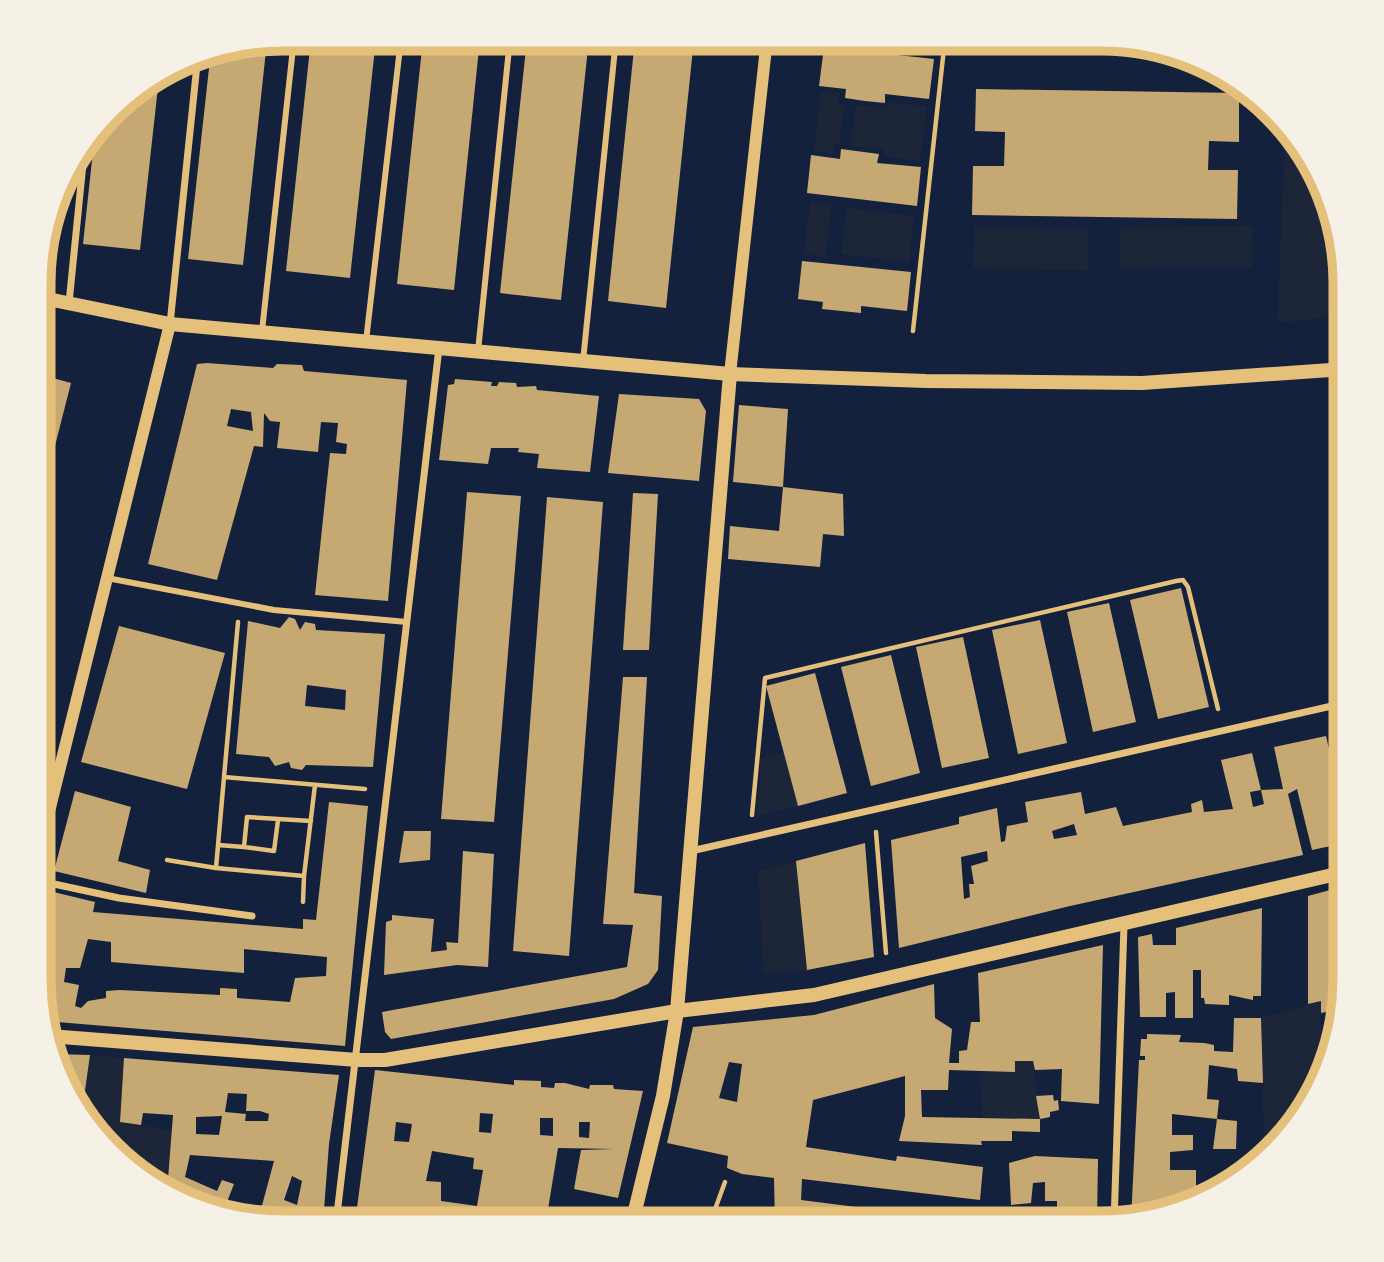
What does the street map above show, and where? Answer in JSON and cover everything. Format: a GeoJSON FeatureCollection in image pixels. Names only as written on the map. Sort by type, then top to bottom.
{"type":"FeatureCollection","features":[{"type":"Feature","properties":{"kind":"main road"},"geometry":{"type":"LineString","coordinates":[[51,300],[170,324],[730,374],[926,381],[1142,383],[1333,370]]}},
{"type":"Feature","properties":{"kind":"main road"},"geometry":{"type":"LineString","coordinates":[[635,1211],[663,1096],[677,1012],[730,374]]}},
{"type":"Feature","properties":{"kind":"main road"},"geometry":{"type":"LineString","coordinates":[[58,1037],[386,1060],[677,1012],[814,995],[1333,875]]}},
{"type":"Feature","properties":{"kind":"street"},"geometry":{"type":"LineString","coordinates":[[262,333],[293,51]]}},
{"type":"Feature","properties":{"kind":"street"},"geometry":{"type":"LineString","coordinates":[[366,341],[399,51]]}},
{"type":"Feature","properties":{"kind":"street"},"geometry":{"type":"LineString","coordinates":[[478,351],[509,51]]}},
{"type":"Feature","properties":{"kind":"street"},"geometry":{"type":"LineString","coordinates":[[583,360],[615,51]]}},
{"type":"Feature","properties":{"kind":"street"},"geometry":{"type":"LineString","coordinates":[[730,374],[766,51]]}},
{"type":"Feature","properties":{"kind":"street"},"geometry":{"type":"LineString","coordinates":[[51,804],[170,324],[197,68]]}},
{"type":"Feature","properties":{"kind":"street"},"geometry":{"type":"LineString","coordinates":[[69,303],[83,166]]}},
{"type":"Feature","properties":{"kind":"street"},"geometry":{"type":"LineString","coordinates":[[338,1211],[439,348]]}},
{"type":"Feature","properties":{"kind":"street"},"geometry":{"type":"LineString","coordinates":[[107,578],[240,604],[407,622]]}},
{"type":"Feature","properties":{"kind":"street"},"geometry":{"type":"LineString","coordinates":[[691,851],[1333,706]]}},
{"type":"Feature","properties":{"kind":"street"},"geometry":{"type":"LineString","coordinates":[[51,883],[119,898],[252,916]]}},
{"type":"Feature","properties":{"kind":"street"},"geometry":{"type":"LineString","coordinates":[[1114,1211],[1124,925]]}},
{"type":"Feature","properties":{"kind":"path"},"geometry":{"type":"LineString","coordinates":[[913,331],[944,51]]}},
{"type":"Feature","properties":{"kind":"path"},"geometry":{"type":"LineString","coordinates":[[751,838],[765,678],[1176,581],[1183,580],[1188,587],[1223,730]]}},
{"type":"Feature","properties":{"kind":"path"},"geometry":{"type":"LineString","coordinates":[[216,868],[240,604]]}},
{"type":"Feature","properties":{"kind":"path"},"geometry":{"type":"LineString","coordinates":[[224,777],[388,792]]}},
{"type":"Feature","properties":{"kind":"path"},"geometry":{"type":"LineString","coordinates":[[303,902],[315,785]]}},
{"type":"Feature","properties":{"kind":"path"},"geometry":{"type":"LineString","coordinates":[[874,811],[888,978]]}},
{"type":"Feature","properties":{"kind":"path"},"geometry":{"type":"LineString","coordinates":[[244,847],[247,817],[311,821]]}},
{"type":"Feature","properties":{"kind":"path"},"geometry":{"type":"LineString","coordinates":[[218,845],[274,851],[278,820]]}},
{"type":"Feature","properties":{"kind":"path"},"geometry":{"type":"LineString","coordinates":[[167,860],[216,868],[304,876]]}},
{"type":"Feature","properties":{"kind":"path"},"geometry":{"type":"LineString","coordinates":[[714,1211],[725,1182]]}},
{"type":"Feature","properties":{"kind":"shaded area"},"geometry":{"type":"Polygon","coordinates":[[[821,91],[840,93],[838,105],[844,106],[839,145],[834,144],[833,154],[814,151],[821,91]]]}},
{"type":"Feature","properties":{"kind":"shaded area"},"geometry":{"type":"Polygon","coordinates":[[[889,102],[927,106],[920,161],[884,157],[885,149],[851,146],[856,105],[888,109],[889,102]]]}},
{"type":"Feature","properties":{"kind":"shaded area"},"geometry":{"type":"Polygon","coordinates":[[[1285,142],[1316,194],[1325,223],[1333,268],[1333,316],[1277,323],[1285,142]]]}},
{"type":"Feature","properties":{"kind":"shaded area"},"geometry":{"type":"Polygon","coordinates":[[[810,202],[831,205],[825,257],[804,254],[810,202]]]}},
{"type":"Feature","properties":{"kind":"shaded area"},"geometry":{"type":"Polygon","coordinates":[[[847,208],[914,216],[909,262],[841,254],[847,208]]]}},
{"type":"Feature","properties":{"kind":"shaded area"},"geometry":{"type":"Polygon","coordinates":[[[1252,226],[1253,267],[1120,268],[1120,227],[1252,226]]]}},
{"type":"Feature","properties":{"kind":"shaded area"},"geometry":{"type":"Polygon","coordinates":[[[974,227],[1089,229],[1088,270],[973,269],[974,227]]]}},
{"type":"Feature","properties":{"kind":"shaded area"},"geometry":{"type":"Polygon","coordinates":[[[784,753],[798,806],[762,815],[757,813],[761,758],[784,753]]]}},
{"type":"Feature","properties":{"kind":"shaded area"},"geometry":{"type":"Polygon","coordinates":[[[796,861],[807,970],[764,974],[758,871],[796,861]]]}},
{"type":"Feature","properties":{"kind":"shaded area"},"geometry":{"type":"Polygon","coordinates":[[[1321,1001],[1320,1055],[1294,1108],[1264,1144],[1261,1018],[1321,1001]]]}},
{"type":"Feature","properties":{"kind":"shaded area"},"geometry":{"type":"Polygon","coordinates":[[[90,1055],[124,1058],[120,1122],[173,1131],[168,1181],[130,1154],[108,1132],[84,1098],[90,1055]]]}},
{"type":"Feature","properties":{"kind":"shaded area"},"geometry":{"type":"Polygon","coordinates":[[[1015,1061],[1033,1061],[1040,1119],[982,1118],[980,1073],[1014,1072],[1015,1061]]]}},
{"type":"Feature","properties":{"kind":"building"},"geometry":{"type":"Polygon","coordinates":[[[266,51],[243,265],[188,259],[210,63],[266,51]]]}},
{"type":"Feature","properties":{"kind":"building"},"geometry":{"type":"Polygon","coordinates":[[[310,51],[375,51],[350,278],[286,271],[310,51]]]}},
{"type":"Feature","properties":{"kind":"building"},"geometry":{"type":"Polygon","coordinates":[[[422,51],[479,51],[454,290],[397,284],[422,51]]]}},
{"type":"Feature","properties":{"kind":"building"},"geometry":{"type":"Polygon","coordinates":[[[526,51],[588,51],[561,300],[500,293],[526,51]]]}},
{"type":"Feature","properties":{"kind":"building"},"geometry":{"type":"Polygon","coordinates":[[[634,51],[693,51],[666,308],[608,301],[634,51]]]}},
{"type":"Feature","properties":{"kind":"building"},"geometry":{"type":"Polygon","coordinates":[[[823,51],[861,51],[934,59],[929,99],[885,94],[885,103],[865,101],[845,98],[846,89],[819,86],[823,51]]]}},
{"type":"Feature","properties":{"kind":"building"},"geometry":{"type":"Polygon","coordinates":[[[158,88],[140,250],[83,244],[93,150],[130,108],[158,88]]]}},
{"type":"Feature","properties":{"kind":"building"},"geometry":{"type":"Polygon","coordinates":[[[976,89],[1234,93],[1239,97],[1239,142],[1209,141],[1208,170],[1238,170],[1237,219],[972,215],[973,166],[1004,166],[1005,132],[975,131],[976,89]]]}},
{"type":"Feature","properties":{"kind":"building"},"geometry":{"type":"Polygon","coordinates":[[[841,149],[879,154],[877,163],[921,167],[917,206],[807,193],[811,155],[840,159],[841,149]]]}},
{"type":"Feature","properties":{"kind":"building"},"geometry":{"type":"Polygon","coordinates":[[[802,261],[911,272],[907,311],[861,306],[861,313],[822,309],[823,302],[798,299],[802,261]]]}},
{"type":"Feature","properties":{"kind":"building"},"geometry":{"type":"Polygon","coordinates":[[[197,364],[273,368],[277,364],[302,365],[304,371],[407,380],[388,601],[315,595],[330,453],[346,454],[347,444],[336,442],[338,423],[321,422],[318,452],[277,448],[280,422],[270,421],[264,413],[263,447],[254,446],[217,580],[148,564],[197,364]],[[231,409],[227,426],[253,431],[251,412],[231,409]]]}},
{"type":"Feature","properties":{"kind":"building"},"geometry":{"type":"Polygon","coordinates":[[[51,377],[71,383],[51,462],[51,377]]]}},
{"type":"Feature","properties":{"kind":"building"},"geometry":{"type":"Polygon","coordinates":[[[455,379],[492,382],[491,386],[497,386],[499,382],[516,383],[517,387],[536,386],[537,390],[599,396],[590,472],[537,468],[539,454],[518,452],[519,448],[491,448],[488,464],[439,460],[448,385],[454,384],[455,379]]]}},
{"type":"Feature","properties":{"kind":"building"},"geometry":{"type":"Polygon","coordinates":[[[619,394],[699,399],[706,411],[699,481],[608,473],[619,394]]]}},
{"type":"Feature","properties":{"kind":"building"},"geometry":{"type":"Polygon","coordinates":[[[739,405],[788,409],[783,487],[733,482],[739,405]]]}},
{"type":"Feature","properties":{"kind":"building"},"geometry":{"type":"Polygon","coordinates":[[[783,487],[843,494],[844,536],[823,534],[820,567],[728,559],[730,526],[779,531],[783,487]]]}},
{"type":"Feature","properties":{"kind":"building"},"geometry":{"type":"Polygon","coordinates":[[[467,492],[521,496],[494,822],[441,819],[467,492]]]}},
{"type":"Feature","properties":{"kind":"building"},"geometry":{"type":"Polygon","coordinates":[[[633,493],[658,494],[649,650],[623,650],[633,493]]]}},
{"type":"Feature","properties":{"kind":"building"},"geometry":{"type":"Polygon","coordinates":[[[547,497],[603,502],[569,956],[513,951],[547,497]]]}},
{"type":"Feature","properties":{"kind":"building"},"geometry":{"type":"Polygon","coordinates":[[[1181,588],[1209,707],[1158,719],[1130,600],[1181,588]]]}},
{"type":"Feature","properties":{"kind":"building"},"geometry":{"type":"Polygon","coordinates":[[[1109,603],[1136,722],[1093,732],[1067,612],[1109,603]]]}},
{"type":"Feature","properties":{"kind":"building"},"geometry":{"type":"Polygon","coordinates":[[[289,617],[295,619],[300,630],[305,622],[315,624],[316,630],[385,634],[373,767],[306,765],[302,770],[291,768],[289,762],[275,766],[269,757],[236,754],[248,621],[280,628],[289,617]],[[307,685],[305,706],[345,710],[346,690],[307,685]]]}},
{"type":"Feature","properties":{"kind":"building"},"geometry":{"type":"Polygon","coordinates":[[[1040,620],[1067,743],[1018,754],[992,630],[1040,620]]]}},
{"type":"Feature","properties":{"kind":"building"},"geometry":{"type":"Polygon","coordinates":[[[119,626],[225,653],[187,789],[81,762],[119,626]]]}},
{"type":"Feature","properties":{"kind":"building"},"geometry":{"type":"Polygon","coordinates":[[[963,637],[989,758],[942,768],[916,647],[963,637]]]}},
{"type":"Feature","properties":{"kind":"building"},"geometry":{"type":"Polygon","coordinates":[[[891,655],[920,773],[871,786],[841,667],[891,655]]]}},
{"type":"Feature","properties":{"kind":"building"},"geometry":{"type":"Polygon","coordinates":[[[815,673],[847,793],[798,806],[766,686],[815,673]]]}},
{"type":"Feature","properties":{"kind":"building"},"geometry":{"type":"Polygon","coordinates":[[[623,677],[647,677],[634,893],[662,896],[658,970],[648,984],[614,999],[391,1039],[385,1032],[382,1012],[627,967],[633,925],[603,924],[623,677]]]}},
{"type":"Feature","properties":{"kind":"building"},"geometry":{"type":"Polygon","coordinates":[[[1326,736],[1333,766],[1333,846],[1312,850],[1297,789],[1288,794],[1303,855],[1070,906],[899,948],[891,840],[959,824],[959,817],[997,808],[1001,842],[1005,841],[1007,826],[1028,822],[1025,802],[1081,792],[1085,814],[1116,807],[1123,826],[1192,812],[1191,804],[1202,800],[1204,812],[1233,809],[1221,760],[1252,753],[1261,790],[1283,789],[1274,747],[1326,736]],[[1261,790],[1250,792],[1253,807],[1264,804],[1261,790]],[[1074,824],[1052,831],[1054,839],[1077,835],[1074,824]],[[987,851],[961,857],[964,899],[970,897],[969,884],[974,884],[971,866],[988,861],[987,851]]]}},
{"type":"Feature","properties":{"kind":"building"},"geometry":{"type":"Polygon","coordinates":[[[75,791],[131,807],[118,861],[150,870],[146,893],[54,871],[75,791]]]}},
{"type":"Feature","properties":{"kind":"building"},"geometry":{"type":"Polygon","coordinates":[[[329,802],[368,806],[345,1046],[55,1022],[51,994],[51,891],[95,902],[93,912],[303,929],[303,919],[316,920],[329,802]],[[88,939],[80,968],[66,968],[64,982],[79,985],[75,1006],[81,1008],[88,1001],[106,998],[106,991],[220,995],[220,988],[237,989],[237,998],[290,1002],[295,978],[326,976],[327,957],[244,949],[244,973],[111,962],[111,942],[88,939]]]}},
{"type":"Feature","properties":{"kind":"building"},"geometry":{"type":"Polygon","coordinates":[[[404,831],[431,831],[430,860],[399,863],[404,831]]]}},
{"type":"Feature","properties":{"kind":"building"},"geometry":{"type":"Polygon","coordinates":[[[865,843],[874,957],[807,970],[796,861],[865,843]]]}},
{"type":"Feature","properties":{"kind":"building"},"geometry":{"type":"Polygon","coordinates":[[[463,851],[494,854],[488,967],[457,965],[384,975],[386,922],[392,920],[392,915],[434,919],[431,952],[447,950],[446,942],[458,943],[463,851]]]}},
{"type":"Feature","properties":{"kind":"building"},"geometry":{"type":"Polygon","coordinates":[[[1333,889],[1333,994],[1331,1011],[1321,1013],[1321,1001],[1308,1004],[1308,896],[1333,889]]]}},
{"type":"Feature","properties":{"kind":"building"},"geometry":{"type":"Polygon","coordinates":[[[1262,908],[1261,996],[1253,996],[1253,1000],[1229,995],[1229,1005],[1205,1004],[1204,998],[1201,998],[1201,970],[1193,970],[1193,1018],[1175,1018],[1175,992],[1166,993],[1166,1017],[1140,1017],[1138,937],[1152,934],[1153,945],[1176,945],[1176,928],[1262,908]]]}},
{"type":"Feature","properties":{"kind":"building"},"geometry":{"type":"Polygon","coordinates":[[[1103,945],[1099,1104],[1061,1101],[1062,1069],[1035,1070],[1033,1061],[1015,1061],[1015,1072],[949,1070],[948,1090],[921,1090],[922,1117],[1040,1119],[1040,1132],[1012,1131],[1012,1141],[981,1141],[982,1145],[899,1141],[905,1116],[905,1076],[813,1100],[806,1147],[896,1161],[897,1156],[983,1167],[980,1200],[802,1179],[801,1200],[888,1211],[775,1211],[774,1178],[742,1174],[727,1168],[728,1156],[667,1143],[693,1027],[814,1015],[934,984],[935,1018],[952,1029],[949,1063],[959,1063],[959,1051],[967,1050],[971,1022],[980,1022],[978,973],[1103,945]],[[729,1062],[719,1098],[737,1102],[742,1064],[729,1062]]]}},
{"type":"Feature","properties":{"kind":"building"},"geometry":{"type":"Polygon","coordinates":[[[1234,1018],[1261,1018],[1263,1083],[1238,1081],[1237,1069],[1209,1065],[1207,1099],[1219,1100],[1217,1119],[1172,1114],[1172,1135],[1193,1135],[1193,1150],[1170,1152],[1170,1170],[1196,1170],[1196,1189],[1200,1189],[1161,1203],[1132,1209],[1139,1060],[1145,1060],[1145,1056],[1140,1056],[1141,1039],[1147,1039],[1147,1034],[1181,1035],[1179,1042],[1204,1043],[1214,1045],[1214,1051],[1233,1052],[1234,1018]]]}},
{"type":"Feature","properties":{"kind":"building"},"geometry":{"type":"Polygon","coordinates":[[[64,1054],[90,1055],[84,1098],[64,1054]]]}},
{"type":"Feature","properties":{"kind":"building"},"geometry":{"type":"Polygon","coordinates":[[[124,1058],[339,1075],[329,1144],[324,1211],[261,1210],[274,1161],[190,1155],[185,1177],[217,1191],[222,1180],[234,1184],[227,1202],[240,1206],[194,1194],[168,1180],[173,1115],[143,1113],[141,1125],[120,1122],[124,1058]],[[228,1093],[225,1112],[246,1114],[245,1121],[268,1121],[269,1114],[246,1111],[247,1094],[228,1093]],[[222,1116],[196,1117],[196,1134],[219,1135],[222,1116]],[[292,1176],[284,1200],[297,1205],[302,1181],[292,1176]]]}},
{"type":"Feature","properties":{"kind":"building"},"geometry":{"type":"Polygon","coordinates":[[[375,1070],[514,1085],[514,1080],[541,1081],[541,1087],[554,1088],[555,1083],[565,1083],[589,1089],[590,1085],[613,1085],[614,1089],[643,1091],[618,1198],[574,1189],[581,1150],[614,1149],[558,1148],[548,1209],[568,1211],[357,1211],[375,1070]],[[480,1113],[479,1132],[491,1133],[493,1114],[480,1113]],[[540,1118],[540,1135],[553,1136],[553,1118],[540,1118]],[[396,1122],[394,1141],[409,1142],[412,1124],[396,1122]],[[579,1122],[579,1137],[589,1138],[590,1122],[579,1122]],[[432,1151],[426,1181],[441,1182],[441,1201],[477,1206],[483,1170],[473,1169],[474,1158],[432,1151]]]}},
{"type":"Feature","properties":{"kind":"building"},"geometry":{"type":"Polygon","coordinates":[[[1053,1095],[1054,1101],[1058,1100],[1059,1110],[1050,1112],[1050,1117],[1040,1119],[1036,1096],[1053,1095]]]}},
{"type":"Feature","properties":{"kind":"building"},"geometry":{"type":"Polygon","coordinates":[[[1217,1119],[1237,1121],[1236,1149],[1213,1149],[1217,1119]]]}},
{"type":"Feature","properties":{"kind":"building"},"geometry":{"type":"Polygon","coordinates":[[[1035,1156],[1098,1159],[1097,1211],[1057,1211],[1057,1201],[1045,1201],[1045,1182],[1033,1183],[1031,1203],[1011,1205],[1009,1163],[1035,1156]]]}}]}
